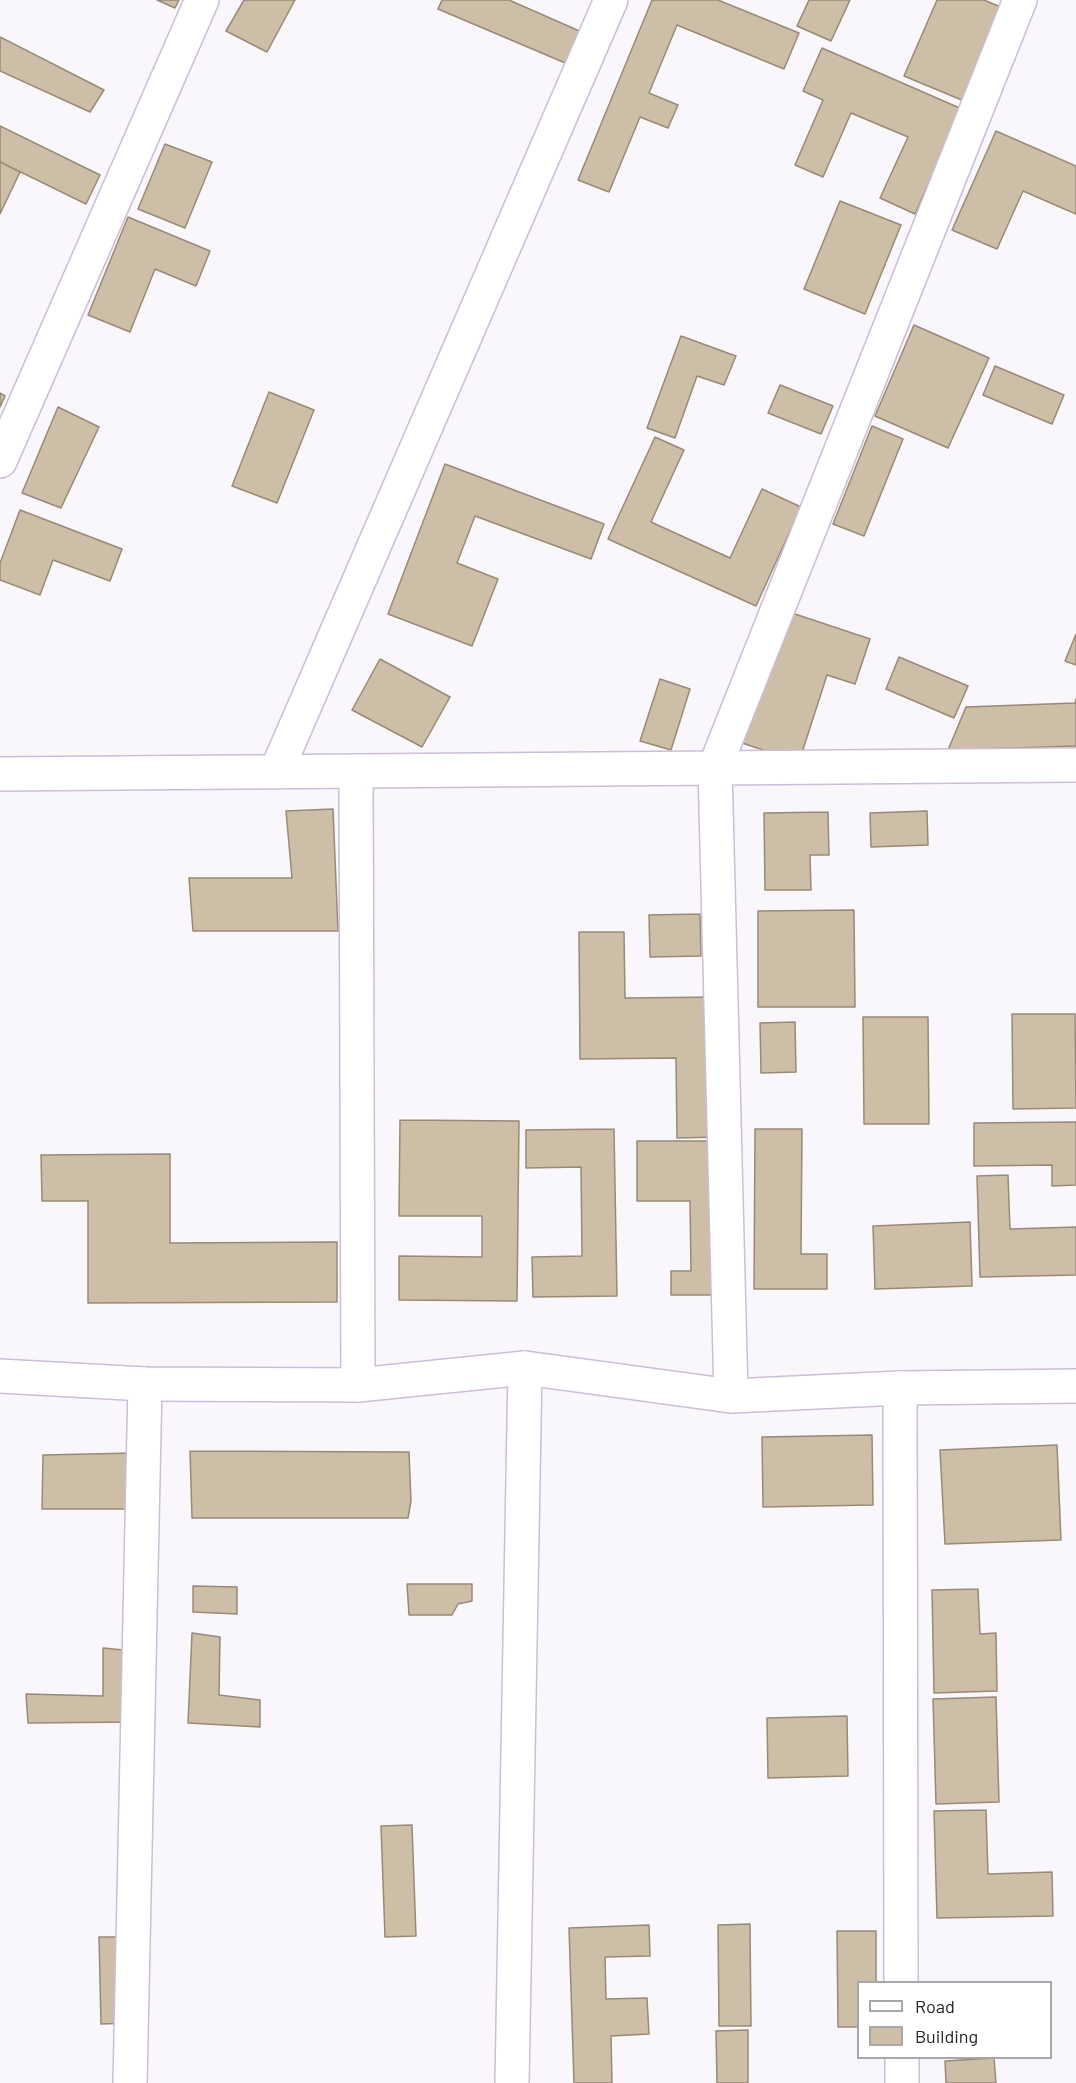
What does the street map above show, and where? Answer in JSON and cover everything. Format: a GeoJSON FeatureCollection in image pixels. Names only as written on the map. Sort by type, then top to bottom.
{"type":"FeatureCollection","features":[{"type":"Feature","properties":{"kind":"street"},"geometry":{"type":"LineString","coordinates":[[0,461],[202,0]]}},
{"type":"Feature","properties":{"kind":"street"},"geometry":{"type":"LineString","coordinates":[[276,772],[611,0]]}},
{"type":"Feature","properties":{"kind":"street"},"geometry":{"type":"LineString","coordinates":[[731,1396],[716,767],[1020,0]]}},
{"type":"Feature","properties":{"kind":"street"},"geometry":{"type":"LineString","coordinates":[[0,774],[1076,765]]}},
{"type":"Feature","properties":{"kind":"street"},"geometry":{"type":"LineString","coordinates":[[356,771],[358,1385]]}},
{"type":"Feature","properties":{"kind":"street"},"geometry":{"type":"LineString","coordinates":[[512,2083],[525,1368]]}},
{"type":"Feature","properties":{"kind":"street"},"geometry":{"type":"LineString","coordinates":[[0,1376],[145,1384],[358,1385],[525,1368],[731,1396],[900,1388],[1076,1386]]}},
{"type":"Feature","properties":{"kind":"street"},"geometry":{"type":"LineString","coordinates":[[130,2083],[145,1384]]}},
{"type":"Feature","properties":{"kind":"street"},"geometry":{"type":"LineString","coordinates":[[900,1388],[901,1981]]}},
{"type":"Feature","properties":{"kind":"street"},"geometry":{"type":"LineString","coordinates":[[902,2059],[902,2083]]}},
{"type":"Feature","properties":{"kind":"building"},"geometry":{"type":"Polygon","coordinates":[[[157,0],[179,0],[175,8],[157,0]]]}},
{"type":"Feature","properties":{"kind":"building"},"geometry":{"type":"Polygon","coordinates":[[[244,0],[295,0],[267,52],[226,31],[244,0]]]}},
{"type":"Feature","properties":{"kind":"building"},"geometry":{"type":"Polygon","coordinates":[[[442,0],[509,0],[584,33],[570,65],[438,9],[442,0]]]}},
{"type":"Feature","properties":{"kind":"building"},"geometry":{"type":"Polygon","coordinates":[[[652,0],[718,0],[799,33],[784,69],[677,25],[649,93],[678,105],[668,128],[640,117],[609,192],[578,180],[652,0]]]}},
{"type":"Feature","properties":{"kind":"building"},"geometry":{"type":"Polygon","coordinates":[[[809,0],[850,0],[831,41],[797,26],[809,0]]]}},
{"type":"Feature","properties":{"kind":"building"},"geometry":{"type":"Polygon","coordinates":[[[937,0],[984,0],[1008,10],[969,103],[904,76],[937,0]]]}},
{"type":"Feature","properties":{"kind":"building"},"geometry":{"type":"Polygon","coordinates":[[[0,37],[104,90],[90,112],[0,71],[0,37]]]}},
{"type":"Feature","properties":{"kind":"building"},"geometry":{"type":"Polygon","coordinates":[[[822,48],[962,109],[915,214],[880,198],[908,137],[851,113],[823,177],[795,165],[823,100],[803,91],[822,48]]]}},
{"type":"Feature","properties":{"kind":"building"},"geometry":{"type":"Polygon","coordinates":[[[0,126],[100,175],[86,204],[0,162],[0,126]]]}},
{"type":"Feature","properties":{"kind":"building"},"geometry":{"type":"Polygon","coordinates":[[[996,131],[1076,166],[1076,214],[1023,191],[997,249],[952,230],[996,131]]]}},
{"type":"Feature","properties":{"kind":"building"},"geometry":{"type":"Polygon","coordinates":[[[165,144],[212,162],[185,228],[138,209],[165,144]]]}},
{"type":"Feature","properties":{"kind":"building"},"geometry":{"type":"Polygon","coordinates":[[[0,162],[20,172],[0,214],[0,162]]]}},
{"type":"Feature","properties":{"kind":"building"},"geometry":{"type":"Polygon","coordinates":[[[840,201],[901,225],[865,314],[804,289],[840,201]]]}},
{"type":"Feature","properties":{"kind":"building"},"geometry":{"type":"Polygon","coordinates":[[[128,217],[210,251],[196,286],[155,269],[130,332],[88,315],[128,217]]]}},
{"type":"Feature","properties":{"kind":"building"},"geometry":{"type":"Polygon","coordinates":[[[914,325],[989,358],[948,448],[875,416],[914,325]]]}},
{"type":"Feature","properties":{"kind":"building"},"geometry":{"type":"Polygon","coordinates":[[[681,336],[736,356],[724,385],[697,376],[675,438],[647,428],[681,336]]]}},
{"type":"Feature","properties":{"kind":"building"},"geometry":{"type":"Polygon","coordinates":[[[995,366],[1064,395],[1052,424],[983,395],[995,366]]]}},
{"type":"Feature","properties":{"kind":"building"},"geometry":{"type":"Polygon","coordinates":[[[780,385],[833,406],[821,434],[768,413],[780,385]]]}},
{"type":"Feature","properties":{"kind":"building"},"geometry":{"type":"Polygon","coordinates":[[[269,392],[314,410],[277,503],[232,486],[269,392]]]}},
{"type":"Feature","properties":{"kind":"building"},"geometry":{"type":"Polygon","coordinates":[[[0,393],[5,396],[0,407],[0,393]]]}},
{"type":"Feature","properties":{"kind":"building"},"geometry":{"type":"Polygon","coordinates":[[[58,407],[99,427],[61,508],[22,493],[58,407]]]}},
{"type":"Feature","properties":{"kind":"building"},"geometry":{"type":"Polygon","coordinates":[[[872,426],[903,439],[864,536],[833,524],[872,426]]]}},
{"type":"Feature","properties":{"kind":"building"},"geometry":{"type":"Polygon","coordinates":[[[655,437],[684,450],[651,522],[730,558],[762,489],[801,507],[756,606],[608,539],[655,437]]]}},
{"type":"Feature","properties":{"kind":"building"},"geometry":{"type":"Polygon","coordinates":[[[445,464],[604,524],[591,559],[475,516],[457,563],[498,579],[472,646],[388,614],[445,464]]]}},
{"type":"Feature","properties":{"kind":"building"},"geometry":{"type":"Polygon","coordinates":[[[20,510],[122,549],[110,581],[53,560],[40,595],[0,580],[0,563],[20,510]]]}},
{"type":"Feature","properties":{"kind":"building"},"geometry":{"type":"Polygon","coordinates":[[[786,611],[870,639],[855,684],[827,675],[799,762],[742,743],[786,611]]]}},
{"type":"Feature","properties":{"kind":"building"},"geometry":{"type":"Polygon","coordinates":[[[1076,634],[1076,665],[1065,661],[1076,634]]]}},
{"type":"Feature","properties":{"kind":"building"},"geometry":{"type":"Polygon","coordinates":[[[899,657],[968,686],[954,718],[886,689],[899,657]]]}},
{"type":"Feature","properties":{"kind":"building"},"geometry":{"type":"Polygon","coordinates":[[[380,659],[450,697],[422,747],[352,710],[380,659]]]}},
{"type":"Feature","properties":{"kind":"building"},"geometry":{"type":"Polygon","coordinates":[[[660,679],[690,689],[671,750],[640,741],[660,679]]]}},
{"type":"Feature","properties":{"kind":"building"},"geometry":{"type":"Polygon","coordinates":[[[1076,699],[1076,746],[948,750],[966,707],[1075,703],[1076,699]]]}},
{"type":"Feature","properties":{"kind":"building"},"geometry":{"type":"Polygon","coordinates":[[[333,809],[338,931],[193,931],[189,878],[292,878],[286,811],[333,809]]]}},
{"type":"Feature","properties":{"kind":"building"},"geometry":{"type":"Polygon","coordinates":[[[927,811],[928,845],[871,847],[870,813],[927,811]]]}},
{"type":"Feature","properties":{"kind":"building"},"geometry":{"type":"Polygon","coordinates":[[[828,812],[829,855],[810,855],[811,890],[765,890],[764,813],[828,812]]]}},
{"type":"Feature","properties":{"kind":"building"},"geometry":{"type":"Polygon","coordinates":[[[854,910],[855,1007],[758,1007],[758,911],[854,910]]]}},
{"type":"Feature","properties":{"kind":"building"},"geometry":{"type":"Polygon","coordinates":[[[700,914],[701,956],[650,957],[649,915],[700,914]]]}},
{"type":"Feature","properties":{"kind":"building"},"geometry":{"type":"Polygon","coordinates":[[[579,932],[624,932],[625,998],[720,997],[722,1137],[677,1138],[676,1058],[580,1059],[579,932]]]}},
{"type":"Feature","properties":{"kind":"building"},"geometry":{"type":"Polygon","coordinates":[[[1012,1014],[1075,1014],[1076,1108],[1013,1109],[1012,1014]]]}},
{"type":"Feature","properties":{"kind":"building"},"geometry":{"type":"Polygon","coordinates":[[[863,1017],[928,1017],[929,1124],[864,1124],[863,1017]]]}},
{"type":"Feature","properties":{"kind":"building"},"geometry":{"type":"Polygon","coordinates":[[[795,1022],[796,1072],[761,1073],[760,1023],[795,1022]]]}},
{"type":"Feature","properties":{"kind":"building"},"geometry":{"type":"Polygon","coordinates":[[[400,1120],[519,1121],[517,1301],[399,1300],[399,1256],[482,1257],[482,1216],[399,1216],[400,1120]]]}},
{"type":"Feature","properties":{"kind":"building"},"geometry":{"type":"Polygon","coordinates":[[[1076,1122],[1076,1185],[1052,1186],[1052,1165],[974,1166],[974,1123],[1076,1122]]]}},
{"type":"Feature","properties":{"kind":"building"},"geometry":{"type":"Polygon","coordinates":[[[614,1129],[617,1296],[533,1297],[532,1257],[582,1256],[581,1167],[526,1168],[526,1130],[614,1129]]]}},
{"type":"Feature","properties":{"kind":"building"},"geometry":{"type":"Polygon","coordinates":[[[755,1129],[802,1129],[801,1254],[827,1254],[827,1289],[754,1289],[755,1129]]]}},
{"type":"Feature","properties":{"kind":"building"},"geometry":{"type":"Polygon","coordinates":[[[637,1141],[720,1141],[720,1295],[671,1295],[671,1271],[691,1271],[690,1201],[637,1201],[637,1141]]]}},
{"type":"Feature","properties":{"kind":"building"},"geometry":{"type":"Polygon","coordinates":[[[170,1154],[170,1243],[337,1242],[337,1302],[88,1303],[88,1201],[42,1201],[41,1155],[170,1154]]]}},
{"type":"Feature","properties":{"kind":"building"},"geometry":{"type":"Polygon","coordinates":[[[1008,1175],[1010,1229],[1076,1227],[1076,1275],[980,1277],[977,1176],[1008,1175]]]}},
{"type":"Feature","properties":{"kind":"building"},"geometry":{"type":"Polygon","coordinates":[[[970,1222],[972,1286],[875,1289],[873,1226],[970,1222]]]}},
{"type":"Feature","properties":{"kind":"building"},"geometry":{"type":"Polygon","coordinates":[[[872,1435],[873,1505],[763,1507],[762,1437],[872,1435]]]}},
{"type":"Feature","properties":{"kind":"building"},"geometry":{"type":"Polygon","coordinates":[[[1057,1445],[1061,1540],[945,1544],[940,1450],[1057,1445]]]}},
{"type":"Feature","properties":{"kind":"building"},"geometry":{"type":"Polygon","coordinates":[[[190,1451],[409,1452],[411,1501],[408,1518],[192,1518],[190,1451]]]}},
{"type":"Feature","properties":{"kind":"building"},"geometry":{"type":"Polygon","coordinates":[[[135,1453],[134,1509],[42,1509],[43,1455],[135,1453]]]}},
{"type":"Feature","properties":{"kind":"building"},"geometry":{"type":"Polygon","coordinates":[[[407,1584],[472,1584],[472,1601],[458,1604],[452,1615],[409,1615],[407,1584]]]}},
{"type":"Feature","properties":{"kind":"building"},"geometry":{"type":"Polygon","coordinates":[[[193,1586],[237,1587],[237,1614],[193,1612],[193,1586]]]}},
{"type":"Feature","properties":{"kind":"building"},"geometry":{"type":"Polygon","coordinates":[[[978,1589],[980,1634],[996,1633],[997,1691],[934,1693],[932,1590],[978,1589]]]}},
{"type":"Feature","properties":{"kind":"building"},"geometry":{"type":"Polygon","coordinates":[[[192,1633],[220,1637],[219,1695],[260,1700],[260,1727],[188,1723],[192,1633]]]}},
{"type":"Feature","properties":{"kind":"building"},"geometry":{"type":"Polygon","coordinates":[[[103,1648],[134,1651],[135,1722],[28,1723],[26,1694],[103,1696],[103,1648]]]}},
{"type":"Feature","properties":{"kind":"building"},"geometry":{"type":"Polygon","coordinates":[[[996,1697],[999,1802],[936,1804],[933,1699],[996,1697]]]}},
{"type":"Feature","properties":{"kind":"building"},"geometry":{"type":"Polygon","coordinates":[[[847,1716],[848,1776],[768,1778],[767,1718],[847,1716]]]}},
{"type":"Feature","properties":{"kind":"building"},"geometry":{"type":"Polygon","coordinates":[[[986,1810],[988,1874],[1052,1872],[1053,1916],[937,1918],[934,1811],[986,1810]]]}},
{"type":"Feature","properties":{"kind":"building"},"geometry":{"type":"Polygon","coordinates":[[[412,1825],[416,1936],[385,1937],[381,1826],[412,1825]]]}},
{"type":"Feature","properties":{"kind":"building"},"geometry":{"type":"Polygon","coordinates":[[[750,1924],[751,2026],[719,2026],[718,1925],[750,1924]]]}},
{"type":"Feature","properties":{"kind":"building"},"geometry":{"type":"Polygon","coordinates":[[[649,1925],[650,1956],[605,1957],[606,1999],[647,1998],[649,2034],[611,2036],[612,2083],[574,2083],[569,1928],[649,1925]]]}},
{"type":"Feature","properties":{"kind":"building"},"geometry":{"type":"Polygon","coordinates":[[[837,1931],[876,1931],[876,1981],[857,1981],[857,2027],[838,2027],[837,1931]]]}},
{"type":"Feature","properties":{"kind":"building"},"geometry":{"type":"Polygon","coordinates":[[[99,1937],[127,1937],[129,2023],[101,2024],[99,1937]]]}},
{"type":"Feature","properties":{"kind":"building"},"geometry":{"type":"Polygon","coordinates":[[[748,2030],[748,2083],[717,2083],[716,2031],[748,2030]]]}},
{"type":"Feature","properties":{"kind":"building"},"geometry":{"type":"Polygon","coordinates":[[[994,2059],[996,2083],[946,2083],[945,2061],[994,2059]]]}}]}
